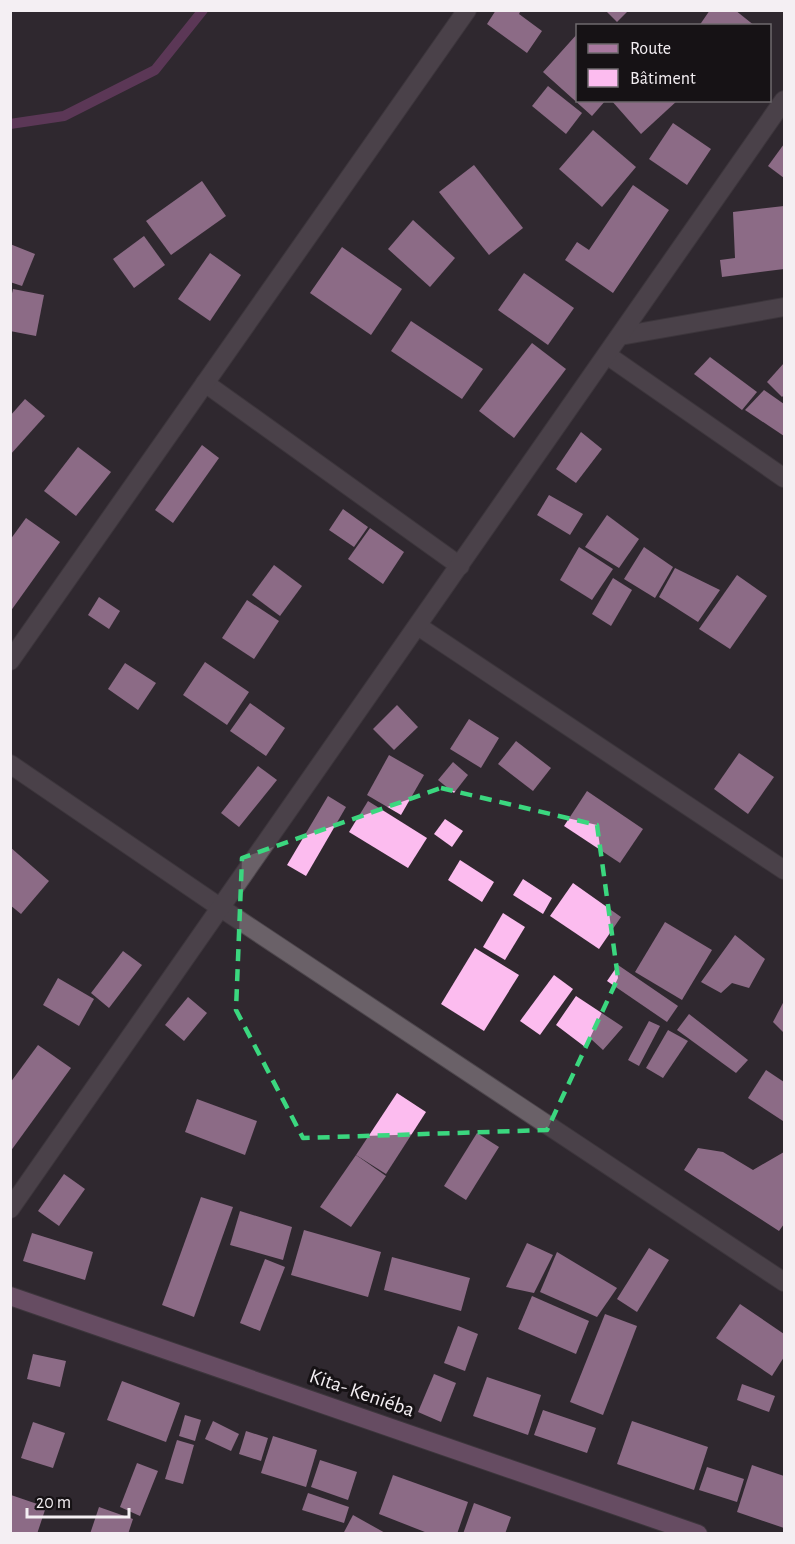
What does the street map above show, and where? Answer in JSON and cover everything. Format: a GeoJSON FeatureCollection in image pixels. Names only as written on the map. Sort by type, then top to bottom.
{"type":"FeatureCollection","features":[{"type":"Feature","properties":{"kind":"main road","name":"Kita- Keniéba"},"geometry":{"type":"LineString","coordinates":[[10,1296],[696,1533]]}},
{"type":"Feature","properties":{"kind":"street"},"geometry":{"type":"LineString","coordinates":[[10,661],[467,10]]}},
{"type":"Feature","properties":{"kind":"street"},"geometry":{"type":"LineString","coordinates":[[10,1209],[784,100]]}},
{"type":"Feature","properties":{"kind":"street"},"geometry":{"type":"LineString","coordinates":[[620,336],[784,307]]}},
{"type":"Feature","properties":{"kind":"street"},"geometry":{"type":"LineString","coordinates":[[607,355],[784,478]]}},
{"type":"Feature","properties":{"kind":"street"},"geometry":{"type":"LineString","coordinates":[[205,384],[460,566]]}},
{"type":"Feature","properties":{"kind":"street"},"geometry":{"type":"LineString","coordinates":[[418,626],[784,870]]}},
{"type":"Feature","properties":{"kind":"street"},"geometry":{"type":"LineString","coordinates":[[10,764],[221,908],[784,1282]]}},
{"type":"Feature","properties":{"kind":"highlighted area"},"geometry":{"type":"Polygon","coordinates":[[[441,788],[597,825],[618,978],[547,1130],[303,1138],[236,1010],[242,858],[441,788]]]}},
{"type":"Feature","properties":{"kind":"building"},"geometry":{"type":"Polygon","coordinates":[[[496,10],[521,10],[519,14],[542,31],[527,53],[487,24],[496,10]]]}},
{"type":"Feature","properties":{"kind":"building"},"geometry":{"type":"Polygon","coordinates":[[[605,10],[629,10],[617,22],[605,10]]]}},
{"type":"Feature","properties":{"kind":"building"},"geometry":{"type":"Polygon","coordinates":[[[710,10],[735,10],[752,24],[700,24],[710,10]]]}},
{"type":"Feature","properties":{"kind":"building"},"geometry":{"type":"Polygon","coordinates":[[[576,35],[576,102],[543,72],[576,35]]]}},
{"type":"Feature","properties":{"kind":"building"},"geometry":{"type":"Polygon","coordinates":[[[548,86],[582,113],[566,134],[532,106],[548,86]]]}},
{"type":"Feature","properties":{"kind":"building"},"geometry":{"type":"Polygon","coordinates":[[[576,102],[604,102],[592,116],[576,102]]]}},
{"type":"Feature","properties":{"kind":"building"},"geometry":{"type":"Polygon","coordinates":[[[613,102],[676,102],[641,134],[613,102]]]}},
{"type":"Feature","properties":{"kind":"building"},"geometry":{"type":"Polygon","coordinates":[[[673,123],[711,149],[687,185],[649,159],[673,123]]]}},
{"type":"Feature","properties":{"kind":"building"},"geometry":{"type":"Polygon","coordinates":[[[593,130],[636,167],[602,207],[559,169],[593,130]]]}},
{"type":"Feature","properties":{"kind":"building"},"geometry":{"type":"Polygon","coordinates":[[[784,144],[784,178],[768,166],[784,144]]]}},
{"type":"Feature","properties":{"kind":"building"},"geometry":{"type":"Polygon","coordinates":[[[474,165],[523,228],[489,255],[439,192],[474,165]]]}},
{"type":"Feature","properties":{"kind":"building"},"geometry":{"type":"Polygon","coordinates":[[[202,181],[226,216],[171,255],[146,221],[202,181]]]}},
{"type":"Feature","properties":{"kind":"building"},"geometry":{"type":"Polygon","coordinates":[[[633,185],[669,210],[613,293],[565,260],[577,242],[589,250],[633,185]]]}},
{"type":"Feature","properties":{"kind":"building"},"geometry":{"type":"Polygon","coordinates":[[[784,206],[784,269],[722,277],[720,260],[735,258],[733,212],[784,206]]]}},
{"type":"Feature","properties":{"kind":"building"},"geometry":{"type":"Polygon","coordinates":[[[413,220],[455,258],[430,287],[388,249],[413,220]]]}},
{"type":"Feature","properties":{"kind":"building"},"geometry":{"type":"Polygon","coordinates":[[[144,236],[165,265],[134,288],[113,259],[144,236]]]}},
{"type":"Feature","properties":{"kind":"building"},"geometry":{"type":"Polygon","coordinates":[[[10,244],[35,254],[22,286],[10,282],[10,244]]]}},
{"type":"Feature","properties":{"kind":"building"},"geometry":{"type":"Polygon","coordinates":[[[342,247],[402,289],[371,335],[310,293],[342,247]]]}},
{"type":"Feature","properties":{"kind":"building"},"geometry":{"type":"Polygon","coordinates":[[[210,253],[241,275],[210,321],[178,299],[210,253]]]}},
{"type":"Feature","properties":{"kind":"building"},"geometry":{"type":"Polygon","coordinates":[[[524,273],[574,308],[548,345],[498,310],[524,273]]]}},
{"type":"Feature","properties":{"kind":"building"},"geometry":{"type":"Polygon","coordinates":[[[13,289],[44,295],[36,336],[10,331],[10,302],[13,289]]]}},
{"type":"Feature","properties":{"kind":"building"},"geometry":{"type":"Polygon","coordinates":[[[411,321],[483,369],[462,399],[391,351],[411,321]]]}},
{"type":"Feature","properties":{"kind":"building"},"geometry":{"type":"Polygon","coordinates":[[[532,343],[566,369],[514,438],[479,411],[532,343]]]}},
{"type":"Feature","properties":{"kind":"building"},"geometry":{"type":"Polygon","coordinates":[[[710,357],[757,392],[742,410],[694,374],[710,357]]]}},
{"type":"Feature","properties":{"kind":"building"},"geometry":{"type":"Polygon","coordinates":[[[784,363],[784,395],[782,397],[767,382],[784,363]]]}},
{"type":"Feature","properties":{"kind":"building"},"geometry":{"type":"Polygon","coordinates":[[[764,390],[784,404],[784,436],[745,410],[764,390]]]}},
{"type":"Feature","properties":{"kind":"building"},"geometry":{"type":"Polygon","coordinates":[[[25,399],[45,416],[10,455],[10,416],[25,399]]]}},
{"type":"Feature","properties":{"kind":"building"},"geometry":{"type":"Polygon","coordinates":[[[581,432],[602,449],[576,483],[556,469],[581,432]]]}},
{"type":"Feature","properties":{"kind":"building"},"geometry":{"type":"Polygon","coordinates":[[[202,445],[219,458],[173,523],[155,510],[202,445]]]}},
{"type":"Feature","properties":{"kind":"building"},"geometry":{"type":"Polygon","coordinates":[[[78,447],[111,472],[76,516],[44,491],[78,447]]]}},
{"type":"Feature","properties":{"kind":"building"},"geometry":{"type":"Polygon","coordinates":[[[549,495],[583,514],[570,535],[537,515],[549,495]]]}},
{"type":"Feature","properties":{"kind":"building"},"geometry":{"type":"Polygon","coordinates":[[[343,509],[368,527],[354,547],[329,530],[343,509]]]}},
{"type":"Feature","properties":{"kind":"building"},"geometry":{"type":"Polygon","coordinates":[[[607,515],[639,539],[619,568],[585,547],[607,515]]]}},
{"type":"Feature","properties":{"kind":"building"},"geometry":{"type":"Polygon","coordinates":[[[26,518],[60,542],[10,612],[10,540],[26,518]]]}},
{"type":"Feature","properties":{"kind":"building"},"geometry":{"type":"Polygon","coordinates":[[[370,528],[404,552],[383,584],[348,559],[370,528]]]}},
{"type":"Feature","properties":{"kind":"building"},"geometry":{"type":"Polygon","coordinates":[[[579,547],[613,569],[592,600],[560,580],[579,547]]]}},
{"type":"Feature","properties":{"kind":"building"},"geometry":{"type":"Polygon","coordinates":[[[644,547],[673,567],[655,598],[624,579],[644,547]]]}},
{"type":"Feature","properties":{"kind":"building"},"geometry":{"type":"Polygon","coordinates":[[[274,565],[302,586],[280,616],[252,595],[274,565]]]}},
{"type":"Feature","properties":{"kind":"building"},"geometry":{"type":"Polygon","coordinates":[[[675,568],[720,590],[698,622],[659,597],[675,568]]]}},
{"type":"Feature","properties":{"kind":"building"},"geometry":{"type":"Polygon","coordinates":[[[737,575],[767,596],[730,649],[699,629],[737,575]]]}},
{"type":"Feature","properties":{"kind":"building"},"geometry":{"type":"Polygon","coordinates":[[[613,578],[632,590],[611,626],[592,614],[613,578]]]}},
{"type":"Feature","properties":{"kind":"building"},"geometry":{"type":"Polygon","coordinates":[[[99,597],[120,611],[109,629],[88,615],[99,597]]]}},
{"type":"Feature","properties":{"kind":"building"},"geometry":{"type":"Polygon","coordinates":[[[247,600],[279,621],[254,659],[222,638],[247,600]]]}},
{"type":"Feature","properties":{"kind":"building"},"geometry":{"type":"Polygon","coordinates":[[[205,662],[249,692],[227,725],[183,695],[205,662]]]}},
{"type":"Feature","properties":{"kind":"building"},"geometry":{"type":"Polygon","coordinates":[[[125,663],[156,683],[138,710],[108,689],[125,663]]]}},
{"type":"Feature","properties":{"kind":"building"},"geometry":{"type":"Polygon","coordinates":[[[250,703],[285,728],[266,756],[230,731],[250,703]]]}},
{"type":"Feature","properties":{"kind":"building"},"geometry":{"type":"Polygon","coordinates":[[[397,705],[418,727],[394,750],[373,729],[397,705]]]}},
{"type":"Feature","properties":{"kind":"building"},"geometry":{"type":"Polygon","coordinates":[[[469,719],[499,738],[481,768],[450,749],[469,719]]]}},
{"type":"Feature","properties":{"kind":"building"},"geometry":{"type":"Polygon","coordinates":[[[516,741],[551,768],[533,791],[498,764],[516,741]]]}},
{"type":"Feature","properties":{"kind":"building"},"geometry":{"type":"Polygon","coordinates":[[[739,753],[774,777],[748,814],[714,789],[739,753]]]}},
{"type":"Feature","properties":{"kind":"building"},"geometry":{"type":"Polygon","coordinates":[[[389,755],[424,775],[401,815],[367,795],[389,755]]]}},
{"type":"Feature","properties":{"kind":"building"},"geometry":{"type":"Polygon","coordinates":[[[453,762],[468,775],[454,793],[438,780],[453,762]]]}},
{"type":"Feature","properties":{"kind":"building"},"geometry":{"type":"Polygon","coordinates":[[[258,766],[277,780],[239,827],[221,813],[258,766]]]}},
{"type":"Feature","properties":{"kind":"building"},"geometry":{"type":"Polygon","coordinates":[[[587,791],[643,829],[620,863],[564,826],[587,791]]]}},
{"type":"Feature","properties":{"kind":"building"},"geometry":{"type":"Polygon","coordinates":[[[328,796],[346,807],[306,876],[287,865],[328,796]]]}},
{"type":"Feature","properties":{"kind":"building"},"geometry":{"type":"Polygon","coordinates":[[[368,801],[427,838],[408,868],[349,832],[368,801]]]}},
{"type":"Feature","properties":{"kind":"building"},"geometry":{"type":"Polygon","coordinates":[[[445,819],[463,831],[452,847],[434,834],[445,819]]]}},
{"type":"Feature","properties":{"kind":"building"},"geometry":{"type":"Polygon","coordinates":[[[10,847],[49,881],[21,914],[10,905],[10,847]]]}},
{"type":"Feature","properties":{"kind":"building"},"geometry":{"type":"Polygon","coordinates":[[[460,860],[494,882],[482,902],[448,880],[460,860]]]}},
{"type":"Feature","properties":{"kind":"building"},"geometry":{"type":"Polygon","coordinates":[[[523,879],[552,898],[543,914],[513,895],[523,879]]]}},
{"type":"Feature","properties":{"kind":"building"},"geometry":{"type":"Polygon","coordinates":[[[573,883],[621,917],[599,949],[550,916],[573,883]]]}},
{"type":"Feature","properties":{"kind":"building"},"geometry":{"type":"Polygon","coordinates":[[[503,913],[525,927],[505,960],[483,947],[503,913]]]}},
{"type":"Feature","properties":{"kind":"building"},"geometry":{"type":"Polygon","coordinates":[[[665,922],[712,950],[682,1000],[635,972],[665,922]]]}},
{"type":"Feature","properties":{"kind":"building"},"geometry":{"type":"Polygon","coordinates":[[[735,935],[765,959],[749,988],[732,983],[721,993],[701,982],[735,935]]]}},
{"type":"Feature","properties":{"kind":"building"},"geometry":{"type":"Polygon","coordinates":[[[475,948],[519,975],[484,1031],[441,1004],[475,948]]]}},
{"type":"Feature","properties":{"kind":"building"},"geometry":{"type":"Polygon","coordinates":[[[123,951],[142,965],[109,1008],[91,993],[123,951]]]}},
{"type":"Feature","properties":{"kind":"building"},"geometry":{"type":"Polygon","coordinates":[[[618,965],[678,1006],[667,1022],[607,981],[618,965]]]}},
{"type":"Feature","properties":{"kind":"building"},"geometry":{"type":"Polygon","coordinates":[[[554,975],[573,989],[540,1035],[520,1021],[554,975]]]}},
{"type":"Feature","properties":{"kind":"building"},"geometry":{"type":"Polygon","coordinates":[[[58,978],[94,999],[79,1026],[43,1005],[58,978]]]}},
{"type":"Feature","properties":{"kind":"building"},"geometry":{"type":"Polygon","coordinates":[[[576,996],[623,1027],[603,1050],[591,1039],[585,1047],[556,1025],[576,996]]]}},
{"type":"Feature","properties":{"kind":"building"},"geometry":{"type":"Polygon","coordinates":[[[188,997],[207,1013],[184,1041],[165,1025],[188,997]]]}},
{"type":"Feature","properties":{"kind":"building"},"geometry":{"type":"Polygon","coordinates":[[[784,1001],[784,1033],[773,1022],[784,1001]]]}},
{"type":"Feature","properties":{"kind":"building"},"geometry":{"type":"Polygon","coordinates":[[[689,1014],[748,1060],[736,1073],[677,1030],[689,1014]]]}},
{"type":"Feature","properties":{"kind":"building"},"geometry":{"type":"Polygon","coordinates":[[[649,1021],[660,1026],[639,1066],[628,1060],[649,1021]]]}},
{"type":"Feature","properties":{"kind":"building"},"geometry":{"type":"Polygon","coordinates":[[[668,1030],[688,1041],[663,1078],[646,1068],[668,1030]]]}},
{"type":"Feature","properties":{"kind":"building"},"geometry":{"type":"Polygon","coordinates":[[[38,1045],[71,1068],[10,1152],[10,1083],[38,1045]]]}},
{"type":"Feature","properties":{"kind":"building"},"geometry":{"type":"Polygon","coordinates":[[[766,1070],[784,1082],[783,1121],[748,1098],[766,1070]]]}},
{"type":"Feature","properties":{"kind":"building"},"geometry":{"type":"Polygon","coordinates":[[[397,1093],[426,1112],[386,1174],[356,1155],[397,1093]]]}},
{"type":"Feature","properties":{"kind":"building"},"geometry":{"type":"Polygon","coordinates":[[[197,1099],[257,1121],[245,1155],[185,1132],[197,1099]]]}},
{"type":"Feature","properties":{"kind":"building"},"geometry":{"type":"Polygon","coordinates":[[[477,1133],[499,1147],[466,1200],[444,1186],[477,1133]]]}},
{"type":"Feature","properties":{"kind":"building"},"geometry":{"type":"Polygon","coordinates":[[[698,1148],[723,1152],[753,1170],[784,1152],[784,1224],[779,1231],[684,1170],[698,1148]]]}},
{"type":"Feature","properties":{"kind":"building"},"geometry":{"type":"Polygon","coordinates":[[[356,1155],[386,1176],[351,1227],[320,1207],[356,1155]]]}},
{"type":"Feature","properties":{"kind":"building"},"geometry":{"type":"Polygon","coordinates":[[[64,1174],[85,1189],[59,1226],[38,1211],[64,1174]]]}},
{"type":"Feature","properties":{"kind":"building"},"geometry":{"type":"Polygon","coordinates":[[[201,1197],[233,1207],[194,1317],[162,1305],[201,1197]]]}},
{"type":"Feature","properties":{"kind":"building"},"geometry":{"type":"Polygon","coordinates":[[[240,1211],[292,1227],[283,1260],[230,1245],[240,1211]]]}},
{"type":"Feature","properties":{"kind":"building"},"geometry":{"type":"Polygon","coordinates":[[[304,1230],[381,1252],[368,1297],[291,1275],[304,1230]]]}},
{"type":"Feature","properties":{"kind":"building"},"geometry":{"type":"Polygon","coordinates":[[[32,1233],[93,1252],[85,1280],[23,1261],[32,1233]]]}},
{"type":"Feature","properties":{"kind":"building"},"geometry":{"type":"Polygon","coordinates":[[[527,1243],[553,1255],[534,1293],[506,1287],[527,1243]]]}},
{"type":"Feature","properties":{"kind":"building"},"geometry":{"type":"Polygon","coordinates":[[[649,1248],[669,1260],[637,1312],[617,1299],[649,1248]]]}},
{"type":"Feature","properties":{"kind":"building"},"geometry":{"type":"Polygon","coordinates":[[[557,1252],[617,1288],[597,1317],[540,1292],[557,1252]]]}},
{"type":"Feature","properties":{"kind":"building"},"geometry":{"type":"Polygon","coordinates":[[[392,1257],[470,1278],[461,1311],[384,1290],[392,1257]]]}},
{"type":"Feature","properties":{"kind":"building"},"geometry":{"type":"Polygon","coordinates":[[[265,1259],[285,1267],[260,1331],[240,1323],[265,1259]]]}},
{"type":"Feature","properties":{"kind":"building"},"geometry":{"type":"Polygon","coordinates":[[[532,1296],[589,1321],[576,1354],[518,1329],[532,1296]]]}},
{"type":"Feature","properties":{"kind":"building"},"geometry":{"type":"Polygon","coordinates":[[[740,1304],[784,1334],[784,1357],[772,1376],[716,1338],[740,1304]]]}},
{"type":"Feature","properties":{"kind":"building"},"geometry":{"type":"Polygon","coordinates":[[[605,1314],[637,1326],[603,1415],[570,1402],[605,1314]]]}},
{"type":"Feature","properties":{"kind":"building"},"geometry":{"type":"Polygon","coordinates":[[[458,1326],[478,1334],[465,1371],[444,1363],[458,1326]]]}},
{"type":"Feature","properties":{"kind":"building"},"geometry":{"type":"Polygon","coordinates":[[[33,1354],[66,1361],[60,1387],[27,1379],[33,1354]]]}},
{"type":"Feature","properties":{"kind":"building"},"geometry":{"type":"Polygon","coordinates":[[[434,1374],[456,1383],[441,1422],[418,1412],[434,1374]]]}},
{"type":"Feature","properties":{"kind":"building"},"geometry":{"type":"Polygon","coordinates":[[[487,1377],[541,1395],[528,1435],[473,1416],[487,1377]]]}},
{"type":"Feature","properties":{"kind":"building"},"geometry":{"type":"Polygon","coordinates":[[[122,1381],[180,1403],[166,1442],[107,1420],[122,1381]]]}},
{"type":"Feature","properties":{"kind":"building"},"geometry":{"type":"Polygon","coordinates":[[[742,1384],[775,1396],[769,1412],[737,1400],[742,1384]]]}},
{"type":"Feature","properties":{"kind":"building"},"geometry":{"type":"Polygon","coordinates":[[[543,1410],[596,1428],[587,1453],[534,1435],[543,1410]]]}},
{"type":"Feature","properties":{"kind":"building"},"geometry":{"type":"Polygon","coordinates":[[[185,1415],[201,1420],[195,1441],[179,1436],[185,1415]]]}},
{"type":"Feature","properties":{"kind":"building"},"geometry":{"type":"Polygon","coordinates":[[[213,1421],[239,1434],[231,1451],[205,1439],[213,1421]]]}},
{"type":"Feature","properties":{"kind":"building"},"geometry":{"type":"Polygon","coordinates":[[[632,1421],[708,1447],[694,1490],[617,1464],[632,1421]]]}},
{"type":"Feature","properties":{"kind":"building"},"geometry":{"type":"Polygon","coordinates":[[[33,1422],[65,1433],[53,1468],[21,1458],[33,1422]]]}},
{"type":"Feature","properties":{"kind":"building"},"geometry":{"type":"Polygon","coordinates":[[[246,1431],[268,1438],[261,1461],[239,1454],[246,1431]]]}},
{"type":"Feature","properties":{"kind":"building"},"geometry":{"type":"Polygon","coordinates":[[[273,1436],[317,1450],[306,1487],[261,1473],[273,1436]]]}},
{"type":"Feature","properties":{"kind":"building"},"geometry":{"type":"Polygon","coordinates":[[[177,1440],[194,1445],[183,1484],[165,1479],[177,1440]]]}},
{"type":"Feature","properties":{"kind":"building"},"geometry":{"type":"Polygon","coordinates":[[[320,1460],[357,1472],[348,1500],[311,1487],[320,1460]]]}},
{"type":"Feature","properties":{"kind":"building"},"geometry":{"type":"Polygon","coordinates":[[[137,1463],[158,1471],[140,1516],[120,1507],[137,1463]]]}},
{"type":"Feature","properties":{"kind":"building"},"geometry":{"type":"Polygon","coordinates":[[[752,1465],[784,1476],[784,1528],[737,1512],[752,1465]]]}},
{"type":"Feature","properties":{"kind":"building"},"geometry":{"type":"Polygon","coordinates":[[[707,1467],[744,1479],[737,1502],[699,1490],[707,1467]]]}},
{"type":"Feature","properties":{"kind":"building"},"geometry":{"type":"Polygon","coordinates":[[[393,1475],[468,1502],[457,1534],[430,1534],[379,1514],[393,1475]]]}},
{"type":"Feature","properties":{"kind":"building"},"geometry":{"type":"Polygon","coordinates":[[[308,1493],[349,1507],[344,1523],[302,1510],[308,1493]]]}},
{"type":"Feature","properties":{"kind":"building"},"geometry":{"type":"Polygon","coordinates":[[[11,1495],[46,1507],[37,1534],[10,1534],[11,1495]]]}},
{"type":"Feature","properties":{"kind":"building"},"geometry":{"type":"Polygon","coordinates":[[[474,1503],[511,1517],[505,1534],[463,1534],[474,1503]]]}},
{"type":"Feature","properties":{"kind":"building"},"geometry":{"type":"Polygon","coordinates":[[[99,1507],[133,1519],[128,1534],[90,1534],[99,1507]]]}},
{"type":"Feature","properties":{"kind":"building"},"geometry":{"type":"Polygon","coordinates":[[[353,1515],[387,1534],[343,1534],[353,1515]]]}},
{"type":"Feature","properties":{"kind":"waterway"},"geometry":{"type":"LineString","coordinates":[[10,124],[64,116],[155,70],[203,10]]}}]}
